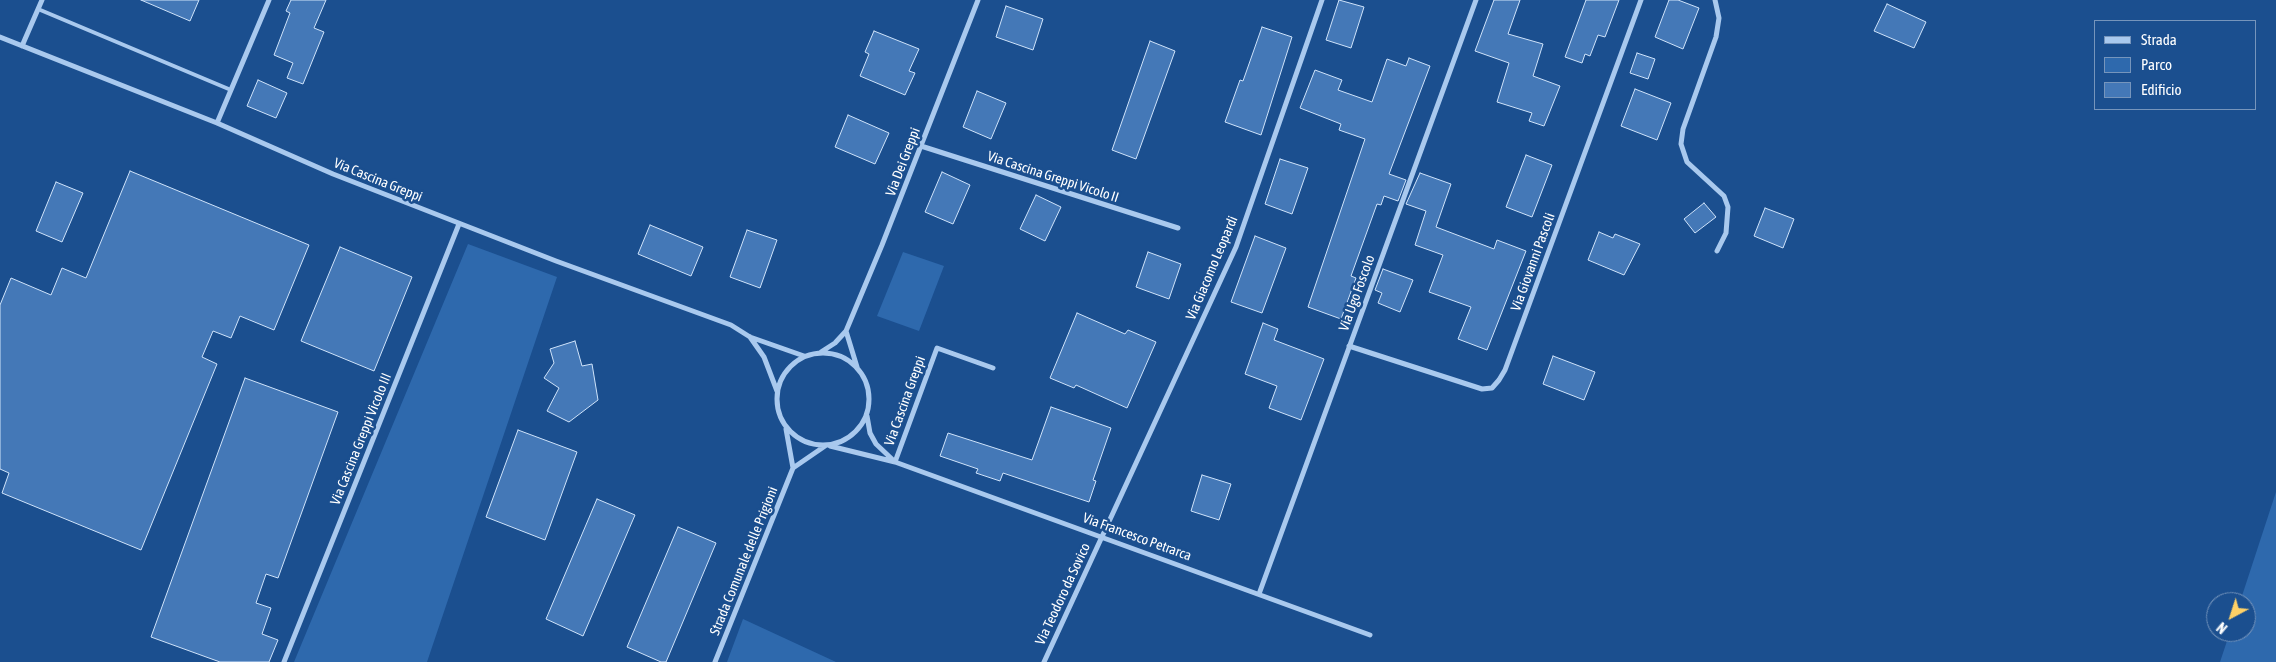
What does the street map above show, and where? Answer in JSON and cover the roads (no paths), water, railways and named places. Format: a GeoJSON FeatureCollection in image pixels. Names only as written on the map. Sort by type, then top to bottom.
{"type":"FeatureCollection","features":[{"type":"Feature","properties":{"kind":"street"},"geometry":{"type":"LineString","coordinates":[[22,46],[42,0]]}},
{"type":"Feature","properties":{"kind":"street"},"geometry":{"type":"LineString","coordinates":[[218,123],[269,0]]}},
{"type":"Feature","properties":{"kind":"street","name":"Via Dei Greppi"},"geometry":{"type":"LineString","coordinates":[[846,331],[978,0]]}},
{"type":"Feature","properties":{"kind":"street","name":"Via Giacomo Leopardi"},"geometry":{"type":"LineString","coordinates":[[1102,536],[1236,246],[1322,0]]}},
{"type":"Feature","properties":{"kind":"street","name":"Via Ugo Foscolo"},"geometry":{"type":"LineString","coordinates":[[1259,594],[1476,0]]}},
{"type":"Feature","properties":{"kind":"street","name":"Via Giovanni Pascoli"},"geometry":{"type":"LineString","coordinates":[[1349,346],[1482,389],[1492,388],[1499,380],[1505,370],[1641,0]]}},
{"type":"Feature","properties":{"kind":"street"},"geometry":{"type":"LineString","coordinates":[[1715,0],[1719,18],[1716,37],[1683,129],[1680,144],[1687,162],[1724,196],[1728,207],[1726,233],[1717,251]]}},
{"type":"Feature","properties":{"kind":"street","name":"Via Cascina Greppi"},"geometry":{"type":"LineString","coordinates":[[0,37],[218,123],[334,174],[459,224],[723,321],[750,336],[804,356]]}},
{"type":"Feature","properties":{"kind":"street","name":"Via Cascina Greppi Vicolo II"},"geometry":{"type":"LineString","coordinates":[[921,146],[1178,228]]}},
{"type":"Feature","properties":{"kind":"street","name":"Via Cascina Greppi Vicolo III"},"geometry":{"type":"LineString","coordinates":[[284,662],[459,224]]}},
{"type":"Feature","properties":{"kind":"street"},"geometry":{"type":"LineString","coordinates":[[820,353],[835,343],[846,331]]}},
{"type":"Feature","properties":{"kind":"street"},"geometry":{"type":"LineString","coordinates":[[846,331],[857,368]]}},
{"type":"Feature","properties":{"kind":"street"},"geometry":{"type":"LineString","coordinates":[[750,336],[764,358],[776,391],[776,402],[780,418],[786,429],[794,468],[827,446],[845,440],[858,430],[867,416],[869,392],[865,379],[849,361],[835,354],[820,353],[804,356],[791,365],[782,376],[776,391]]}},
{"type":"Feature","properties":{"kind":"street","name":"Via Cascina Greppi"},"geometry":{"type":"LineString","coordinates":[[895,462],[937,348],[993,368]]}},
{"type":"Feature","properties":{"kind":"street","name":"Via Francesco Petrarca"},"geometry":{"type":"LineString","coordinates":[[867,416],[870,433],[876,444],[895,462]]}},
{"type":"Feature","properties":{"kind":"street"},"geometry":{"type":"LineString","coordinates":[[786,429],[799,440],[813,445],[827,446]]}},
{"type":"Feature","properties":{"kind":"street","name":"Via Francesco Petrarca"},"geometry":{"type":"LineString","coordinates":[[827,446],[895,462],[1102,536],[1370,636]]}},
{"type":"Feature","properties":{"kind":"street","name":"Strada Comunale delle Prigioni"},"geometry":{"type":"LineString","coordinates":[[715,662],[794,468]]}},
{"type":"Feature","properties":{"kind":"street","name":"Via Teodoro da Sovico"},"geometry":{"type":"LineString","coordinates":[[1044,662],[1102,536]]}},
{"type":"Feature","properties":{"kind":"lane"},"geometry":{"type":"LineString","coordinates":[[38,9],[231,90]]}}]}
